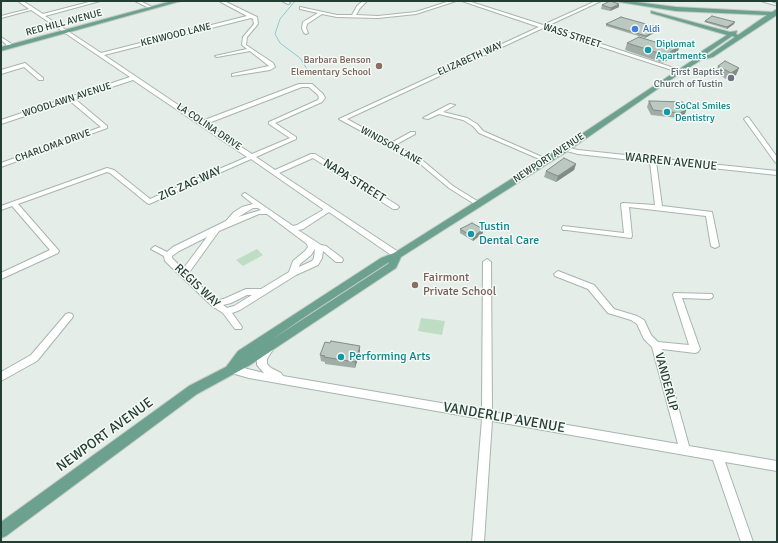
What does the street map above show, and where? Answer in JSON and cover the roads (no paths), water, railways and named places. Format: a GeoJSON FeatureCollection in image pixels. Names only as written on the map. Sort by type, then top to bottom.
{"type":"FeatureCollection","features":[{"type":"Feature","properties":{"kind":"main road","name":"RED HILL AVENUE"},"geometry":{"type":"LineString","coordinates":[[1,49],[178,1]]}},
{"type":"Feature","properties":{"kind":"main road"},"geometry":{"type":"LineString","coordinates":[[608,1],[649,13],[669,17]]}},
{"type":"Feature","properties":{"kind":"main road"},"geometry":{"type":"LineString","coordinates":[[616,1],[749,15],[753,20]]}},
{"type":"Feature","properties":{"kind":"main road"},"geometry":{"type":"LineString","coordinates":[[631,1],[647,5],[764,12]]}},
{"type":"Feature","properties":{"kind":"main road","name":"NEWPORT AVENUE"},"geometry":{"type":"LineString","coordinates":[[699,59],[701,54],[776,3]]}},
{"type":"Feature","properties":{"kind":"main road"},"geometry":{"type":"LineString","coordinates":[[647,5],[643,9],[649,13]]}},
{"type":"Feature","properties":{"kind":"main road"},"geometry":{"type":"LineString","coordinates":[[647,5],[649,10],[669,17],[740,37]]}},
{"type":"Feature","properties":{"kind":"main road"},"geometry":{"type":"LineString","coordinates":[[733,13],[776,12]]}},
{"type":"Feature","properties":{"kind":"main road","name":"NEWPORT AVENUE"},"geometry":{"type":"LineString","coordinates":[[231,369],[242,354],[384,260],[397,255],[565,149],[680,71],[699,59],[711,56],[776,12]]}},
{"type":"Feature","properties":{"kind":"main road","name":"NEWPORT AVENUE"},"geometry":{"type":"LineString","coordinates":[[1,531],[193,390],[246,362],[392,266],[397,255]]}},
{"type":"Feature","properties":{"kind":"street"},"geometry":{"type":"LineString","coordinates":[[21,2],[30,1]]}},
{"type":"Feature","properties":{"kind":"street"},"geometry":{"type":"LineString","coordinates":[[41,16],[98,1]]}},
{"type":"Feature","properties":{"kind":"street"},"geometry":{"type":"LineString","coordinates":[[137,1],[152,8]]}},
{"type":"Feature","properties":{"kind":"street"},"geometry":{"type":"LineString","coordinates":[[221,1],[252,16],[256,20],[256,24],[243,41],[244,45],[272,67],[234,75]]}},
{"type":"Feature","properties":{"kind":"street"},"geometry":{"type":"LineString","coordinates":[[353,17],[358,7],[365,1]]}},
{"type":"Feature","properties":{"kind":"street"},"geometry":{"type":"LineString","coordinates":[[301,8],[321,13],[353,17],[406,14],[424,11],[454,1]]}},
{"type":"Feature","properties":{"kind":"street","name":"WASS STREET"},"geometry":{"type":"LineString","coordinates":[[464,1],[680,71]]}},
{"type":"Feature","properties":{"kind":"street","name":"ELIZABETH WAY"},"geometry":{"type":"LineString","coordinates":[[342,119],[599,1]]}},
{"type":"Feature","properties":{"kind":"street"},"geometry":{"type":"LineString","coordinates":[[763,1],[776,3]]}},
{"type":"Feature","properties":{"kind":"street","name":"LA COLINA DRIVE"},"geometry":{"type":"LineString","coordinates":[[21,2],[397,255]]}},
{"type":"Feature","properties":{"kind":"street"},"geometry":{"type":"LineString","coordinates":[[1,17],[32,9]]}},
{"type":"Feature","properties":{"kind":"street"},"geometry":{"type":"LineString","coordinates":[[306,33],[304,28],[305,23],[321,13]]}},
{"type":"Feature","properties":{"kind":"street","name":"KENWOOD LANE"},"geometry":{"type":"LineString","coordinates":[[100,55],[252,16]]}},
{"type":"Feature","properties":{"kind":"street"},"geometry":{"type":"LineString","coordinates":[[1,38],[11,46]]}},
{"type":"Feature","properties":{"kind":"street"},"geometry":{"type":"LineString","coordinates":[[217,56],[249,50]]}},
{"type":"Feature","properties":{"kind":"street"},"geometry":{"type":"LineString","coordinates":[[1,72],[24,65],[41,79]]}},
{"type":"Feature","properties":{"kind":"street","name":"WOODLAWN AVENUE"},"geometry":{"type":"LineString","coordinates":[[1,122],[133,78]]}},
{"type":"Feature","properties":{"kind":"street"},"geometry":{"type":"LineString","coordinates":[[202,123],[296,86],[306,84],[312,86],[320,94],[322,98],[320,101],[271,123],[294,138],[252,157]]}},
{"type":"Feature","properties":{"kind":"street","name":"CHARLOMA DRIVE"},"geometry":{"type":"LineString","coordinates":[[1,165],[105,127],[71,99]]}},
{"type":"Feature","properties":{"kind":"street"},"geometry":{"type":"LineString","coordinates":[[426,118],[452,105]]}},
{"type":"Feature","properties":{"kind":"street"},"geometry":{"type":"LineString","coordinates":[[438,112],[465,119],[475,125],[481,132],[546,160]]}},
{"type":"Feature","properties":{"kind":"street","name":"WINDSOR LANE"},"geometry":{"type":"LineString","coordinates":[[342,119],[420,161],[451,188],[478,204]]}},
{"type":"Feature","properties":{"kind":"street"},"geometry":{"type":"LineString","coordinates":[[747,119],[777,161]]}},
{"type":"Feature","properties":{"kind":"street"},"geometry":{"type":"LineString","coordinates":[[391,146],[413,133]]}},
{"type":"Feature","properties":{"kind":"street","name":"WARREN AVENUE"},"geometry":{"type":"LineString","coordinates":[[565,149],[777,173]]}},
{"type":"Feature","properties":{"kind":"street","name":"NAPA STREET"},"geometry":{"type":"LineString","coordinates":[[275,172],[313,155],[395,207]]}},
{"type":"Feature","properties":{"kind":"street","name":"ZIG ZAG WAY"},"geometry":{"type":"LineString","coordinates":[[1,208],[107,170],[112,171],[150,202],[252,157]]}},
{"type":"Feature","properties":{"kind":"street"},"geometry":{"type":"LineString","coordinates":[[653,160],[659,208]]}},
{"type":"Feature","properties":{"kind":"street"},"geometry":{"type":"LineString","coordinates":[[245,195],[311,243],[319,252],[332,255],[339,260]]}},
{"type":"Feature","properties":{"kind":"street"},"geometry":{"type":"LineString","coordinates":[[1,276],[55,251],[13,203]]}},
{"type":"Feature","properties":{"kind":"street"},"geometry":{"type":"LineString","coordinates":[[566,228],[628,236],[625,204],[709,214],[715,246]]}},
{"type":"Feature","properties":{"kind":"street"},"geometry":{"type":"LineString","coordinates":[[229,223],[237,214],[245,209],[252,206],[260,206]]}},
{"type":"Feature","properties":{"kind":"street"},"geometry":{"type":"LineString","coordinates":[[292,229],[300,227],[328,208]]}},
{"type":"Feature","properties":{"kind":"street"},"geometry":{"type":"LineString","coordinates":[[168,255],[176,249],[229,223],[258,212],[267,212]]}},
{"type":"Feature","properties":{"kind":"street"},"geometry":{"type":"LineString","coordinates":[[184,274],[216,229]]}},
{"type":"Feature","properties":{"kind":"street"},"geometry":{"type":"LineString","coordinates":[[293,273],[296,263],[306,256],[310,250],[311,243]]}},
{"type":"Feature","properties":{"kind":"street","name":"REGIS WAY"},"geometry":{"type":"LineString","coordinates":[[155,250],[168,255],[168,259],[215,304],[226,311],[238,327]]}},
{"type":"Feature","properties":{"kind":"street"},"geometry":{"type":"LineString","coordinates":[[226,311],[237,308],[293,273],[303,270],[315,263],[319,252]]}},
{"type":"Feature","properties":{"kind":"street"},"geometry":{"type":"LineString","coordinates":[[478,542],[487,415],[487,262]]}},
{"type":"Feature","properties":{"kind":"street"},"geometry":{"type":"LineString","coordinates":[[558,274],[591,287],[611,311],[634,318],[641,322],[647,337],[656,345]]}},
{"type":"Feature","properties":{"kind":"street"},"geometry":{"type":"LineString","coordinates":[[215,304],[228,301],[246,292],[262,292]]}},
{"type":"Feature","properties":{"kind":"street","name":"VANDERLIP"},"geometry":{"type":"LineString","coordinates":[[685,450],[656,345],[695,349],[677,295],[709,296]]}},
{"type":"Feature","properties":{"kind":"street"},"geometry":{"type":"LineString","coordinates":[[1,377],[34,358],[69,316]]}},
{"type":"Feature","properties":{"kind":"street"},"geometry":{"type":"LineString","coordinates":[[271,346],[262,358],[262,365],[268,371],[288,380]]}},
{"type":"Feature","properties":{"kind":"street","name":"VANDERLIP AVENUE"},"geometry":{"type":"LineString","coordinates":[[231,369],[249,374],[777,466]]}},
{"type":"Feature","properties":{"kind":"street"},"geometry":{"type":"LineString","coordinates":[[717,455],[747,542]]}},
{"type":"Feature","properties":{"kind":"waterway"},"geometry":{"type":"LineString","coordinates":[[295,1],[280,19],[275,34],[280,43],[300,58],[307,69]]}},
{"type":"Feature","properties":{"kind":"place","name":"Aldi"},"geometry":{"type":"Point","coordinates":[635,29]}},
{"type":"Feature","properties":{"kind":"place","name":"Diplomat Apartments"},"geometry":{"type":"Point","coordinates":[648,50]}},
{"type":"Feature","properties":{"kind":"place","name":"Barbara Benson Elementary School"},"geometry":{"type":"Point","coordinates":[379,66]}},
{"type":"Feature","properties":{"kind":"place","name":"First Baptist Church of Tustin"},"geometry":{"type":"Point","coordinates":[731,78]}},
{"type":"Feature","properties":{"kind":"place","name":"SoCal Smiles Dentistry"},"geometry":{"type":"Point","coordinates":[667,112]}},
{"type":"Feature","properties":{"kind":"place","name":"Tustin Dental Care"},"geometry":{"type":"Point","coordinates":[471,234]}},
{"type":"Feature","properties":{"kind":"place","name":"Fairmont Private School"},"geometry":{"type":"Point","coordinates":[415,285]}},
{"type":"Feature","properties":{"kind":"place","name":"Performing Arts"},"geometry":{"type":"Point","coordinates":[341,357]}}]}
